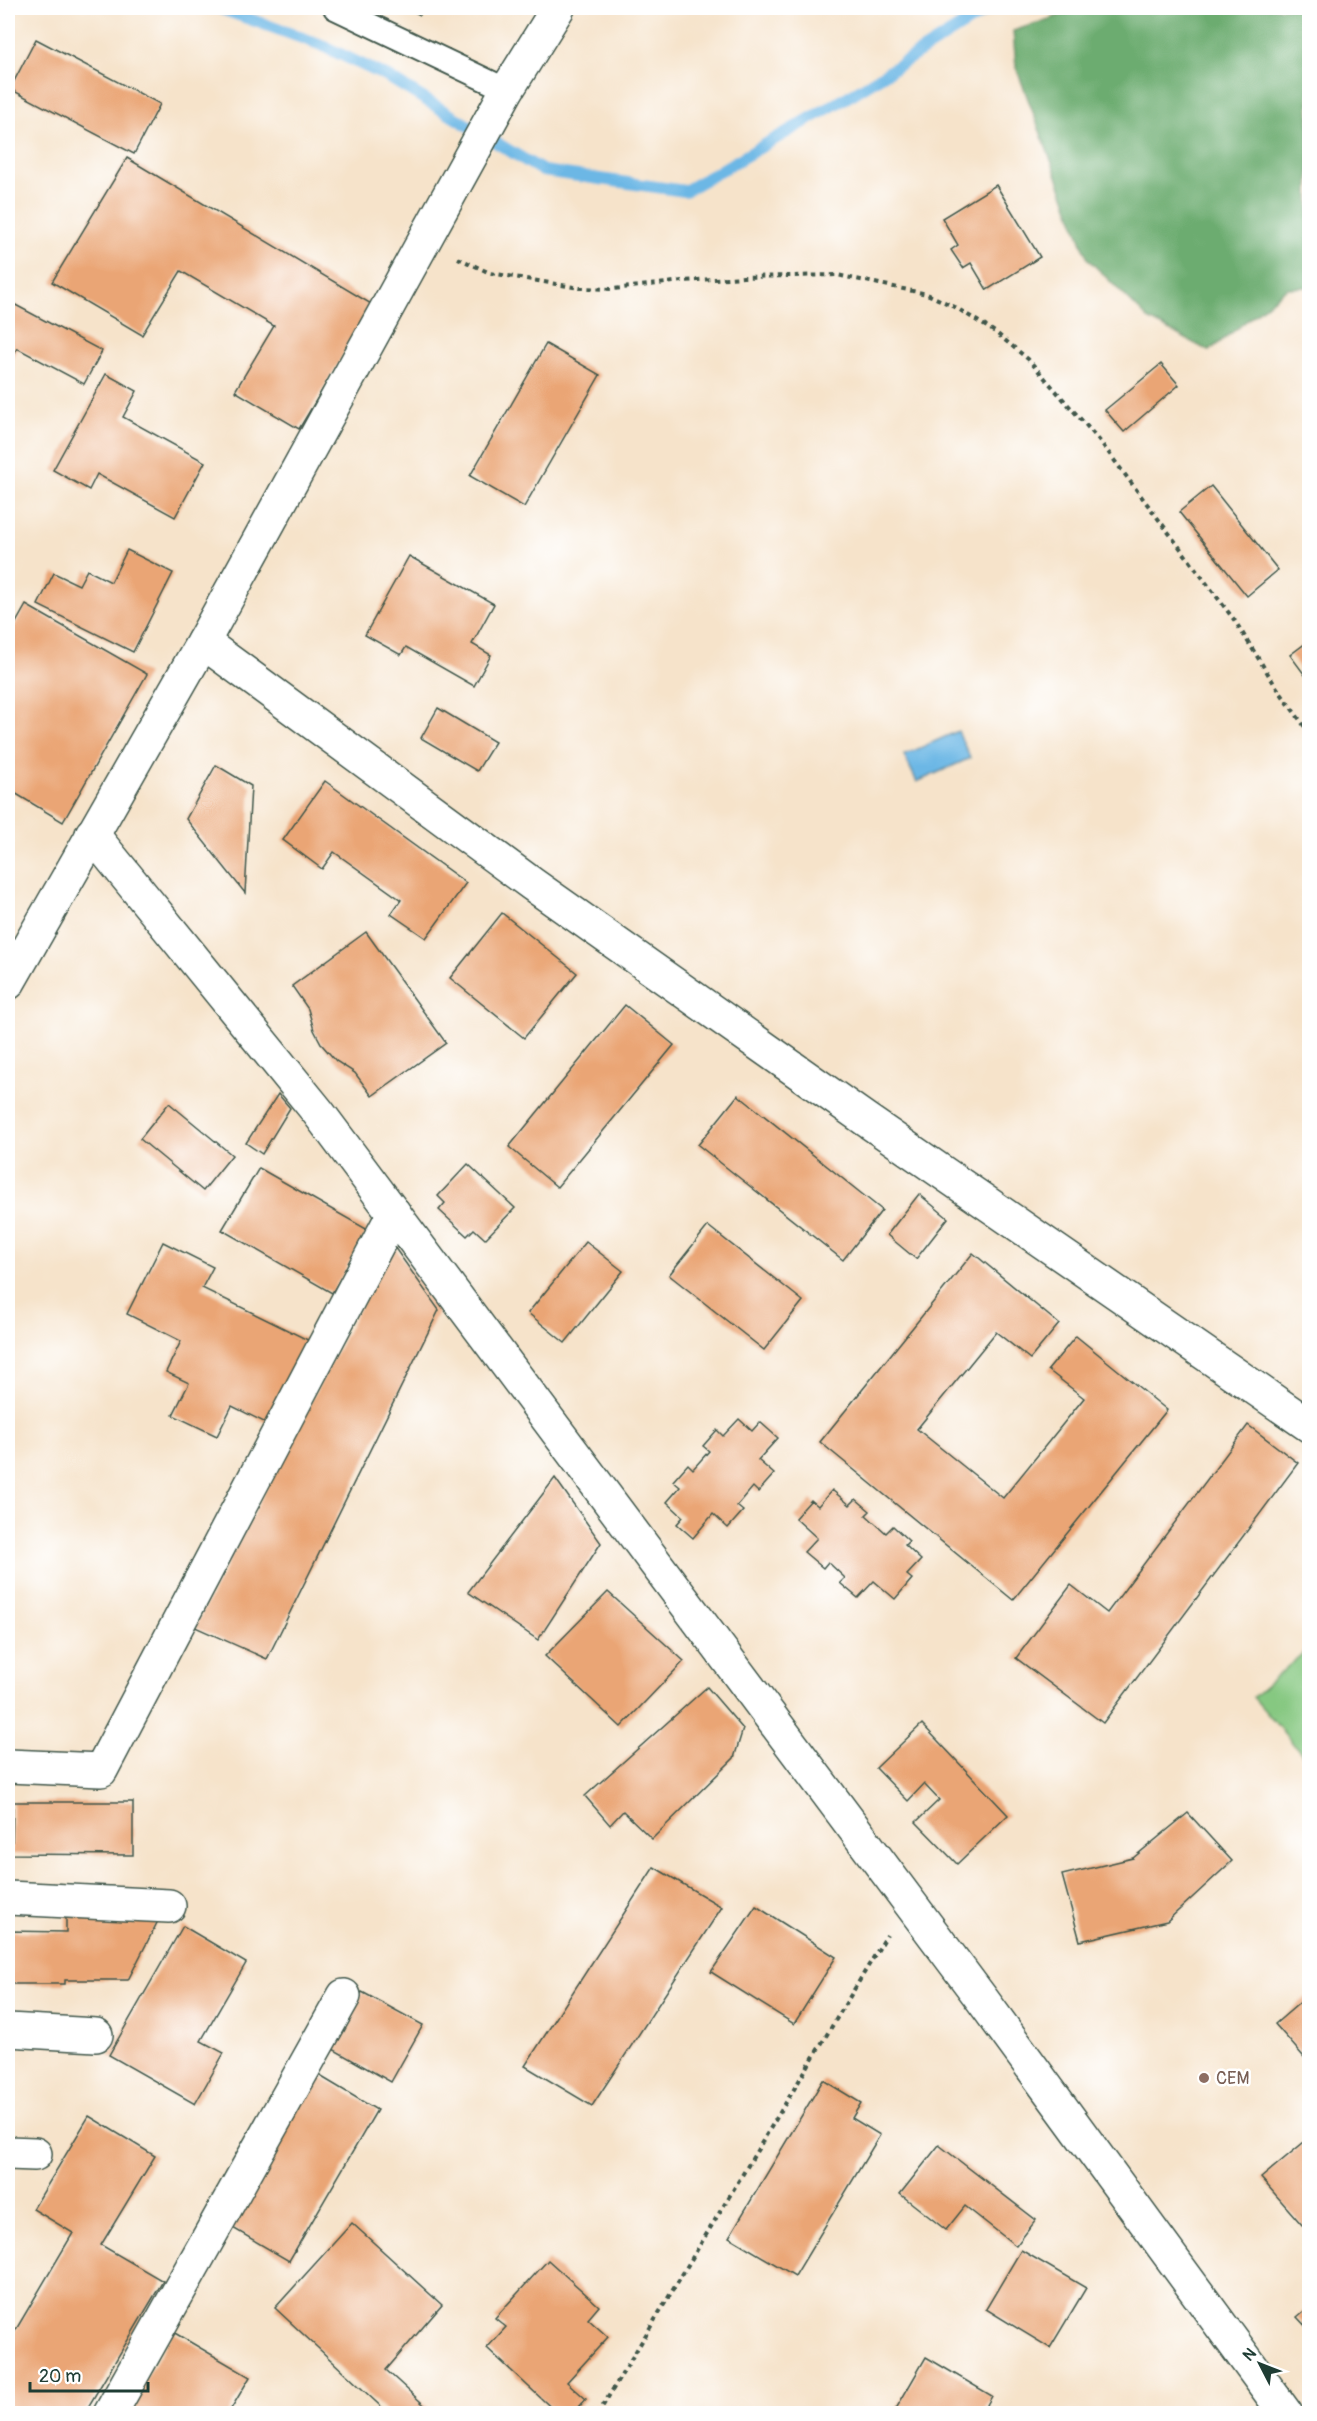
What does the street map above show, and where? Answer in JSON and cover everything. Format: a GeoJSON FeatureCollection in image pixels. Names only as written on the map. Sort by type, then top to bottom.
{"type":"FeatureCollection","features":[{"type":"Feature","properties":{"kind":"street"},"geometry":{"type":"LineString","coordinates":[[8,983],[203,642],[501,102],[558,8]]}},
{"type":"Feature","properties":{"kind":"street"},"geometry":{"type":"LineString","coordinates":[[203,642],[532,884],[845,1106],[1310,1426]]}},
{"type":"Feature","properties":{"kind":"street"},"geometry":{"type":"LineString","coordinates":[[92,834],[318,1112],[908,1900],[1286,2414]]}},
{"type":"Feature","properties":{"kind":"street"},"geometry":{"type":"LineString","coordinates":[[8,1766],[100,1770],[394,1213]]}},
{"type":"Feature","properties":{"kind":"street"},"geometry":{"type":"LineString","coordinates":[[8,1898],[169,1906]]}},
{"type":"Feature","properties":{"kind":"street"},"geometry":{"type":"LineString","coordinates":[[110,2414],[344,1996]]}},
{"type":"Feature","properties":{"kind":"street"},"geometry":{"type":"LineString","coordinates":[[8,2030],[96,2035]]}},
{"type":"Feature","properties":{"kind":"lane"},"geometry":{"type":"LineString","coordinates":[[335,8],[501,102]]}},
{"type":"Feature","properties":{"kind":"path"},"geometry":{"type":"LineString","coordinates":[[425,242],[490,273],[580,288],[614,289],[743,277],[837,275],[927,294],[956,308],[995,332],[1028,359],[1099,440],[1235,621],[1275,685],[1310,734]]}},
{"type":"Feature","properties":{"kind":"path"},"geometry":{"type":"LineString","coordinates":[[598,2414],[908,1900]]}},
{"type":"Feature","properties":{"kind":"green space"},"geometry":{"type":"Polygon","coordinates":[[[1082,8],[1309,8],[1309,287],[1287,288],[1209,351],[1148,319],[1088,259],[1016,67],[1013,31],[1082,8]]]}},
{"type":"Feature","properties":{"kind":"green space"},"geometry":{"type":"Polygon","coordinates":[[[1309,1648],[1309,1762],[1253,1697],[1309,1648]]]}},
{"type":"Feature","properties":{"kind":"water"},"geometry":{"type":"Polygon","coordinates":[[[958,731],[970,758],[917,782],[904,755],[958,731]]]}},
{"type":"Feature","properties":{"kind":"building"},"geometry":{"type":"Polygon","coordinates":[[[407,8],[424,8],[420,15],[407,8]]]}},
{"type":"Feature","properties":{"kind":"building"},"geometry":{"type":"Polygon","coordinates":[[[36,39],[160,104],[134,154],[10,89],[36,39]]]}},
{"type":"Feature","properties":{"kind":"building"},"geometry":{"type":"Polygon","coordinates":[[[8,135],[13,138],[8,149],[8,135]]]}},
{"type":"Feature","properties":{"kind":"building"},"geometry":{"type":"Polygon","coordinates":[[[127,158],[373,305],[299,429],[235,391],[274,326],[181,271],[142,335],[52,282],[127,158]]]}},
{"type":"Feature","properties":{"kind":"building"},"geometry":{"type":"Polygon","coordinates":[[[996,185],[1040,257],[987,290],[971,263],[963,268],[951,250],[958,245],[942,218],[996,185]]]}},
{"type":"Feature","properties":{"kind":"building"},"geometry":{"type":"Polygon","coordinates":[[[8,301],[102,351],[84,384],[17,348],[8,367],[8,301]]]}},
{"type":"Feature","properties":{"kind":"building"},"geometry":{"type":"Polygon","coordinates":[[[546,344],[600,375],[524,507],[470,476],[546,344]]]}},
{"type":"Feature","properties":{"kind":"building"},"geometry":{"type":"Polygon","coordinates":[[[1161,364],[1179,385],[1124,432],[1105,410],[1161,364]]]}},
{"type":"Feature","properties":{"kind":"building"},"geometry":{"type":"Polygon","coordinates":[[[106,374],[137,391],[123,417],[205,462],[175,517],[97,474],[89,490],[53,470],[106,374]]]}},
{"type":"Feature","properties":{"kind":"building"},"geometry":{"type":"Polygon","coordinates":[[[1211,486],[1278,570],[1247,596],[1179,512],[1211,486]]]}},
{"type":"Feature","properties":{"kind":"building"},"geometry":{"type":"Polygon","coordinates":[[[127,550],[173,573],[133,652],[38,605],[54,573],[79,585],[87,570],[111,582],[127,550]]]}},
{"type":"Feature","properties":{"kind":"building"},"geometry":{"type":"Polygon","coordinates":[[[409,556],[494,604],[472,644],[491,655],[474,686],[406,647],[401,655],[365,635],[409,556]]]}},
{"type":"Feature","properties":{"kind":"building"},"geometry":{"type":"Polygon","coordinates":[[[26,605],[147,674],[63,822],[8,789],[8,637],[26,605]]]}},
{"type":"Feature","properties":{"kind":"building"},"geometry":{"type":"Polygon","coordinates":[[[1310,640],[1310,682],[1290,655],[1310,640]]]}},
{"type":"Feature","properties":{"kind":"building"},"geometry":{"type":"Polygon","coordinates":[[[438,708],[495,742],[477,771],[421,738],[438,708]]]}},
{"type":"Feature","properties":{"kind":"building"},"geometry":{"type":"Polygon","coordinates":[[[216,765],[251,786],[245,893],[186,819],[216,765]]]}},
{"type":"Feature","properties":{"kind":"building"},"geometry":{"type":"Polygon","coordinates":[[[325,781],[466,883],[426,938],[391,914],[401,900],[334,852],[322,869],[283,840],[325,781]]]}},
{"type":"Feature","properties":{"kind":"building"},"geometry":{"type":"Polygon","coordinates":[[[502,913],[577,973],[524,1038],[450,978],[502,913]]]}},
{"type":"Feature","properties":{"kind":"building"},"geometry":{"type":"Polygon","coordinates":[[[366,932],[446,1043],[372,1096],[355,1073],[336,1061],[322,1045],[314,1030],[308,1009],[292,986],[366,932]]]}},
{"type":"Feature","properties":{"kind":"building"},"geometry":{"type":"Polygon","coordinates":[[[625,1005],[674,1045],[557,1187],[509,1147],[625,1005]]]}},
{"type":"Feature","properties":{"kind":"building"},"geometry":{"type":"Polygon","coordinates":[[[278,1094],[290,1108],[262,1154],[246,1143],[278,1094]]]}},
{"type":"Feature","properties":{"kind":"building"},"geometry":{"type":"Polygon","coordinates":[[[738,1095],[882,1210],[843,1260],[698,1145],[738,1095]]]}},
{"type":"Feature","properties":{"kind":"building"},"geometry":{"type":"Polygon","coordinates":[[[169,1103],[232,1155],[203,1191],[140,1139],[169,1103]]]}},
{"type":"Feature","properties":{"kind":"building"},"geometry":{"type":"Polygon","coordinates":[[[468,1164],[515,1208],[485,1239],[474,1229],[467,1236],[439,1210],[445,1203],[438,1196],[468,1164]]]}},
{"type":"Feature","properties":{"kind":"building"},"geometry":{"type":"Polygon","coordinates":[[[259,1168],[368,1230],[332,1293],[222,1230],[259,1168]]]}},
{"type":"Feature","properties":{"kind":"building"},"geometry":{"type":"Polygon","coordinates":[[[919,1194],[948,1218],[916,1259],[887,1235],[919,1194]]]}},
{"type":"Feature","properties":{"kind":"building"},"geometry":{"type":"Polygon","coordinates":[[[708,1226],[803,1301],[764,1350],[669,1275],[708,1226]]]}},
{"type":"Feature","properties":{"kind":"building"},"geometry":{"type":"Polygon","coordinates":[[[163,1242],[213,1267],[202,1288],[312,1342],[270,1425],[232,1406],[217,1436],[173,1415],[189,1383],[166,1372],[181,1341],[127,1314],[163,1242]]]}},
{"type":"Feature","properties":{"kind":"building"},"geometry":{"type":"Polygon","coordinates":[[[586,1242],[623,1271],[565,1343],[528,1313],[586,1242]]]}},
{"type":"Feature","properties":{"kind":"building"},"geometry":{"type":"Polygon","coordinates":[[[392,1244],[439,1310],[267,1659],[195,1627],[392,1244]]]}},
{"type":"Feature","properties":{"kind":"building"},"geometry":{"type":"Polygon","coordinates":[[[973,1253],[1059,1324],[1030,1359],[996,1332],[917,1429],[1003,1498],[1084,1398],[1048,1370],[1076,1336],[1167,1410],[1013,1600],[820,1442],[973,1253]]]}},
{"type":"Feature","properties":{"kind":"building"},"geometry":{"type":"Polygon","coordinates":[[[739,1419],[752,1431],[760,1422],[778,1438],[758,1460],[774,1474],[758,1492],[753,1487],[737,1506],[743,1511],[728,1528],[713,1514],[693,1538],[677,1524],[683,1517],[667,1502],[680,1487],[673,1481],[688,1464],[693,1469],[709,1451],[703,1446],[717,1430],[723,1436],[739,1419]]]}},
{"type":"Feature","properties":{"kind":"building"},"geometry":{"type":"Polygon","coordinates":[[[1248,1425],[1298,1463],[1103,1723],[1016,1658],[1071,1585],[1107,1613],[1248,1425]]]}},
{"type":"Feature","properties":{"kind":"building"},"geometry":{"type":"Polygon","coordinates":[[[555,1478],[601,1543],[538,1640],[468,1592],[555,1478]]]}},
{"type":"Feature","properties":{"kind":"building"},"geometry":{"type":"Polygon","coordinates":[[[832,1490],[850,1505],[856,1499],[870,1511],[866,1515],[886,1533],[893,1526],[909,1541],[905,1545],[921,1560],[907,1575],[912,1579],[895,1599],[874,1581],[858,1598],[840,1583],[845,1578],[828,1562],[823,1568],[804,1552],[817,1538],[795,1518],[811,1500],[818,1506],[832,1490]]]}},
{"type":"Feature","properties":{"kind":"building"},"geometry":{"type":"Polygon","coordinates":[[[608,1592],[684,1661],[621,1727],[545,1656],[608,1592]]]}},
{"type":"Feature","properties":{"kind":"building"},"geometry":{"type":"Polygon","coordinates":[[[707,1687],[743,1729],[734,1758],[652,1839],[623,1811],[610,1825],[585,1796],[707,1687]]]}},
{"type":"Feature","properties":{"kind":"building"},"geometry":{"type":"Polygon","coordinates":[[[922,1724],[1008,1815],[957,1864],[916,1822],[939,1800],[924,1784],[908,1801],[876,1768],[922,1724]]]}},
{"type":"Feature","properties":{"kind":"building"},"geometry":{"type":"Polygon","coordinates":[[[13,1802],[133,1802],[133,1855],[12,1854],[13,1802]]]}},
{"type":"Feature","properties":{"kind":"building"},"geometry":{"type":"Polygon","coordinates":[[[1188,1813],[1232,1861],[1167,1921],[1080,1941],[1062,1875],[1133,1858],[1188,1813]]]}},
{"type":"Feature","properties":{"kind":"building"},"geometry":{"type":"Polygon","coordinates":[[[654,1867],[722,1907],[592,2106],[525,2066],[654,1867]]]}},
{"type":"Feature","properties":{"kind":"building"},"geometry":{"type":"Polygon","coordinates":[[[756,1906],[836,1957],[794,2024],[711,1972],[756,1906]]]}},
{"type":"Feature","properties":{"kind":"building"},"geometry":{"type":"Polygon","coordinates":[[[66,1910],[161,1915],[128,1980],[65,1980],[65,1984],[8,1984],[8,1931],[66,1932],[66,1910]]]}},
{"type":"Feature","properties":{"kind":"building"},"geometry":{"type":"Polygon","coordinates":[[[183,1926],[246,1963],[201,2041],[224,2053],[195,2104],[109,2055],[183,1926]]]}},
{"type":"Feature","properties":{"kind":"building"},"geometry":{"type":"Polygon","coordinates":[[[362,1992],[423,2025],[391,2082],[331,2048],[362,1992]]]}},
{"type":"Feature","properties":{"kind":"building"},"geometry":{"type":"Polygon","coordinates":[[[1310,1994],[1310,2064],[1275,2024],[1310,1994]]]}},
{"type":"Feature","properties":{"kind":"building"},"geometry":{"type":"Polygon","coordinates":[[[315,2073],[377,2110],[289,2261],[226,2224],[315,2073]]]}},
{"type":"Feature","properties":{"kind":"building"},"geometry":{"type":"Polygon","coordinates":[[[823,2080],[861,2103],[852,2118],[880,2135],[795,2276],[729,2237],[823,2080]]]}},
{"type":"Feature","properties":{"kind":"building"},"geometry":{"type":"Polygon","coordinates":[[[89,2116],[155,2156],[101,2245],[163,2281],[84,2414],[8,2414],[8,2343],[73,2233],[33,2209],[89,2116]]]}},
{"type":"Feature","properties":{"kind":"building"},"geometry":{"type":"Polygon","coordinates":[[[1310,2137],[1310,2234],[1261,2178],[1310,2137]]]}},
{"type":"Feature","properties":{"kind":"building"},"geometry":{"type":"Polygon","coordinates":[[[939,2145],[1036,2220],[1016,2246],[965,2206],[946,2230],[900,2194],[939,2145]]]}},
{"type":"Feature","properties":{"kind":"building"},"geometry":{"type":"Polygon","coordinates":[[[352,2223],[442,2305],[386,2370],[434,2414],[389,2414],[275,2308],[352,2223]]]}},
{"type":"Feature","properties":{"kind":"building"},"geometry":{"type":"Polygon","coordinates":[[[1021,2250],[1086,2288],[1050,2348],[986,2309],[1021,2250]]]}},
{"type":"Feature","properties":{"kind":"building"},"geometry":{"type":"Polygon","coordinates":[[[548,2260],[599,2306],[588,2319],[608,2337],[567,2382],[586,2399],[573,2414],[558,2414],[487,2348],[506,2327],[495,2318],[548,2260]]]}},
{"type":"Feature","properties":{"kind":"building"},"geometry":{"type":"Polygon","coordinates":[[[1310,2306],[1310,2331],[1297,2317],[1310,2306]]]}},
{"type":"Feature","properties":{"kind":"building"},"geometry":{"type":"Polygon","coordinates":[[[173,2332],[250,2377],[228,2414],[125,2414],[173,2332]]]}},
{"type":"Feature","properties":{"kind":"building"},"geometry":{"type":"Polygon","coordinates":[[[926,2357],[992,2396],[983,2412],[986,2414],[893,2414],[926,2357]]]}},
{"type":"Feature","properties":{"kind":"waterway"},"geometry":{"type":"LineString","coordinates":[[219,8],[319,44],[388,77],[543,171],[685,191],[856,92],[990,8]]}},
{"type":"Feature","properties":{"kind":"place","name":"CEM"},"geometry":{"type":"Point","coordinates":[1204,2078]}}]}
